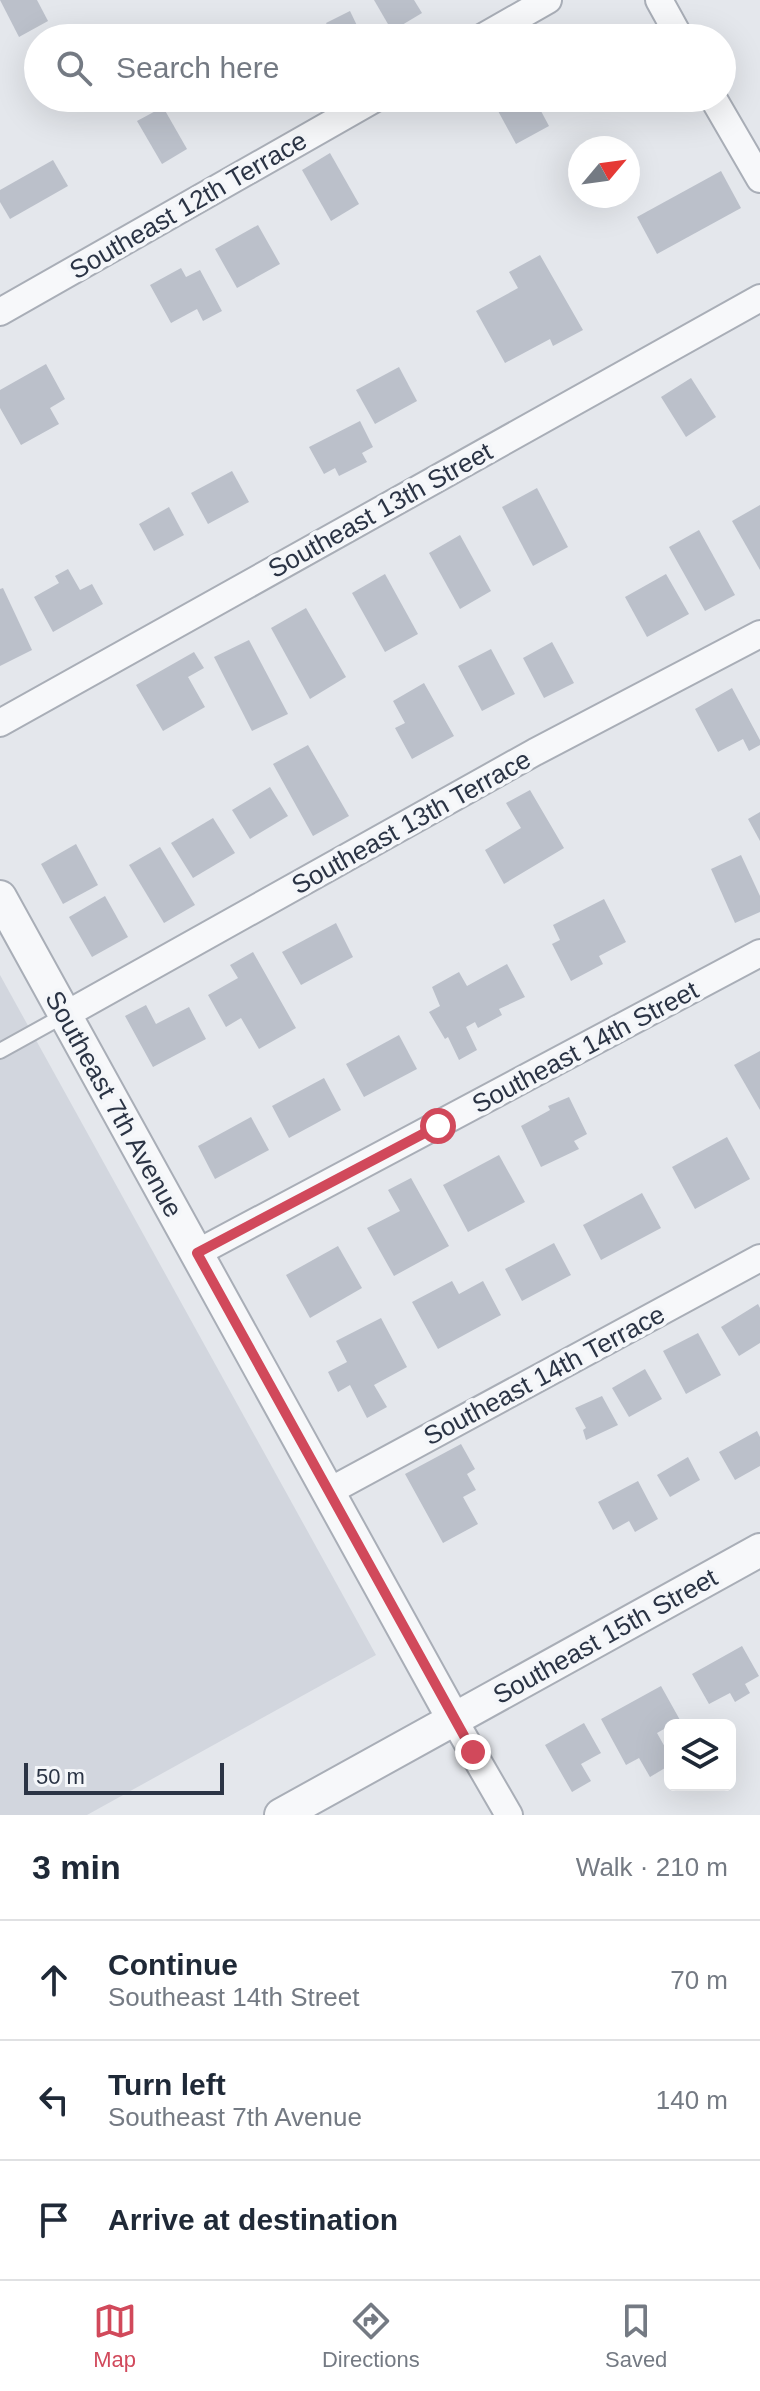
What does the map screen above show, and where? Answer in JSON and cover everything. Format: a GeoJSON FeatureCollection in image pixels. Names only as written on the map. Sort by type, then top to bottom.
{"type":"FeatureCollection","features":[{"type":"Feature","properties":{"kind":"street"},"geometry":{"type":"LineString","coordinates":[[506,24],[548,0]]}},
{"type":"Feature","properties":{"kind":"street"},"geometry":{"type":"LineString","coordinates":[[659,0],[672,24]]}},
{"type":"Feature","properties":{"kind":"street","name":"Southeast 12th Terrace"},"geometry":{"type":"LineString","coordinates":[[0,312],[351,112]]}},
{"type":"Feature","properties":{"kind":"street"},"geometry":{"type":"LineString","coordinates":[[721,112],[760,179]]}},
{"type":"Feature","properties":{"kind":"street","name":"Southeast 13th Street"},"geometry":{"type":"LineString","coordinates":[[0,723],[760,298]]}},
{"type":"Feature","properties":{"kind":"street","name":"Southeast 13th Terrace"},"geometry":{"type":"LineString","coordinates":[[65,1015],[535,752],[760,634]]}},
{"type":"Feature","properties":{"kind":"street","name":"Southeast 7th Avenue"},"geometry":{"type":"LineString","coordinates":[[0,897],[509,1815]]}},
{"type":"Feature","properties":{"kind":"street","name":"Southeast 14th Street"},"geometry":{"type":"LineString","coordinates":[[197,1253],[760,953]]}},
{"type":"Feature","properties":{"kind":"street","name":"Southeast 14th Terrace"},"geometry":{"type":"LineString","coordinates":[[328,1492],[760,1258]]}},
{"type":"Feature","properties":{"kind":"street","name":"Southeast 15th Street"},"geometry":{"type":"LineString","coordinates":[[281,1815],[760,1550]]}},
{"type":"Feature","properties":{"kind":"lane"},"geometry":{"type":"LineString","coordinates":[[0,1051],[65,1015]]}},
{"type":"Feature","properties":{"kind":"shaded area"},"geometry":{"type":"Polygon","coordinates":[[[0,975],[376,1655],[87,1815],[0,1815],[0,975]]]}},
{"type":"Feature","properties":{"kind":"building"},"geometry":{"type":"Polygon","coordinates":[[[0,0],[37,0],[48,21],[24,24],[24,34],[19,37],[0,0]]]}},
{"type":"Feature","properties":{"kind":"building"},"geometry":{"type":"Polygon","coordinates":[[[374,0],[414,0],[422,13],[404,24],[388,24],[374,0]]]}},
{"type":"Feature","properties":{"kind":"building"},"geometry":{"type":"Polygon","coordinates":[[[350,11],[356,24],[327,24],[350,11]]]}},
{"type":"Feature","properties":{"kind":"building"},"geometry":{"type":"Polygon","coordinates":[[[154,112],[166,112],[187,149],[162,164],[137,121],[154,112]]]}},
{"type":"Feature","properties":{"kind":"building"},"geometry":{"type":"Polygon","coordinates":[[[499,112],[542,112],[549,126],[516,144],[499,112]]]}},
{"type":"Feature","properties":{"kind":"building"},"geometry":{"type":"Polygon","coordinates":[[[330,153],[359,204],[331,221],[302,170],[330,153]]]}},
{"type":"Feature","properties":{"kind":"building"},"geometry":{"type":"Polygon","coordinates":[[[53,160],[68,186],[10,219],[0,202],[0,190],[53,160]]]}},
{"type":"Feature","properties":{"kind":"building"},"geometry":{"type":"Polygon","coordinates":[[[721,171],[741,208],[657,254],[637,217],[721,171]]]}},
{"type":"Feature","properties":{"kind":"building"},"geometry":{"type":"Polygon","coordinates":[[[258,225],[280,264],[237,288],[215,249],[258,225]]]}},
{"type":"Feature","properties":{"kind":"building"},"geometry":{"type":"Polygon","coordinates":[[[540,255],[583,330],[553,346],[550,339],[505,363],[476,311],[518,288],[509,272],[540,255]]]}},
{"type":"Feature","properties":{"kind":"building"},"geometry":{"type":"Polygon","coordinates":[[[181,268],[186,277],[200,270],[222,311],[203,321],[197,309],[171,323],[150,285],[181,268]]]}},
{"type":"Feature","properties":{"kind":"building"},"geometry":{"type":"Polygon","coordinates":[[[46,364],[65,399],[50,408],[59,424],[21,445],[0,408],[0,390],[46,364]]]}},
{"type":"Feature","properties":{"kind":"building"},"geometry":{"type":"Polygon","coordinates":[[[399,367],[417,401],[375,424],[356,390],[399,367]]]}},
{"type":"Feature","properties":{"kind":"building"},"geometry":{"type":"Polygon","coordinates":[[[691,378],[716,417],[686,437],[661,397],[691,378]]]}},
{"type":"Feature","properties":{"kind":"building"},"geometry":{"type":"Polygon","coordinates":[[[360,421],[373,447],[362,453],[367,462],[339,476],[335,468],[324,474],[309,447],[360,421]]]}},
{"type":"Feature","properties":{"kind":"building"},"geometry":{"type":"Polygon","coordinates":[[[232,471],[249,502],[208,524],[191,493],[232,471]]]}},
{"type":"Feature","properties":{"kind":"building"},"geometry":{"type":"Polygon","coordinates":[[[537,488],[568,547],[533,566],[502,507],[537,488]]]}},
{"type":"Feature","properties":{"kind":"building"},"geometry":{"type":"Polygon","coordinates":[[[760,505],[760,570],[732,521],[760,505]]]}},
{"type":"Feature","properties":{"kind":"building"},"geometry":{"type":"Polygon","coordinates":[[[169,507],[184,535],[154,551],[139,524],[169,507]]]}},
{"type":"Feature","properties":{"kind":"building"},"geometry":{"type":"Polygon","coordinates":[[[699,530],[735,595],[705,611],[669,547],[699,530]]]}},
{"type":"Feature","properties":{"kind":"building"},"geometry":{"type":"Polygon","coordinates":[[[460,535],[491,591],[460,609],[429,553],[460,535]]]}},
{"type":"Feature","properties":{"kind":"building"},"geometry":{"type":"Polygon","coordinates":[[[68,569],[80,590],[92,584],[103,604],[53,632],[34,597],[59,583],[55,576],[68,569]]]}},
{"type":"Feature","properties":{"kind":"building"},"geometry":{"type":"Polygon","coordinates":[[[385,574],[418,634],[385,652],[352,593],[385,574]]]}},
{"type":"Feature","properties":{"kind":"building"},"geometry":{"type":"Polygon","coordinates":[[[666,574],[689,614],[647,637],[625,597],[666,574]]]}},
{"type":"Feature","properties":{"kind":"building"},"geometry":{"type":"Polygon","coordinates":[[[3,588],[32,650],[0,666],[0,589],[3,588]]]}},
{"type":"Feature","properties":{"kind":"building"},"geometry":{"type":"Polygon","coordinates":[[[306,608],[346,677],[310,699],[271,628],[306,608]]]}},
{"type":"Feature","properties":{"kind":"building"},"geometry":{"type":"Polygon","coordinates":[[[249,640],[288,714],[252,731],[214,657],[249,640]]]}},
{"type":"Feature","properties":{"kind":"building"},"geometry":{"type":"Polygon","coordinates":[[[552,642],[574,683],[544,698],[523,658],[552,642]]]}},
{"type":"Feature","properties":{"kind":"building"},"geometry":{"type":"Polygon","coordinates":[[[491,649],[515,694],[482,711],[458,666],[491,649]]]}},
{"type":"Feature","properties":{"kind":"building"},"geometry":{"type":"Polygon","coordinates":[[[194,652],[204,668],[188,677],[205,707],[163,731],[136,685],[194,652]]]}},
{"type":"Feature","properties":{"kind":"building"},"geometry":{"type":"Polygon","coordinates":[[[424,683],[454,736],[412,759],[395,728],[405,723],[393,701],[424,683]]]}},
{"type":"Feature","properties":{"kind":"building"},"geometry":{"type":"Polygon","coordinates":[[[732,688],[760,745],[749,751],[743,739],[718,752],[695,709],[732,688]]]}},
{"type":"Feature","properties":{"kind":"building"},"geometry":{"type":"Polygon","coordinates":[[[308,745],[349,816],[313,836],[273,764],[308,745]]]}},
{"type":"Feature","properties":{"kind":"building"},"geometry":{"type":"Polygon","coordinates":[[[270,787],[288,816],[250,839],[232,810],[270,787]]]}},
{"type":"Feature","properties":{"kind":"building"},"geometry":{"type":"Polygon","coordinates":[[[530,790],[564,848],[504,884],[485,850],[521,828],[506,803],[530,790]]]}},
{"type":"Feature","properties":{"kind":"building"},"geometry":{"type":"Polygon","coordinates":[[[760,812],[760,841],[748,819],[760,812]]]}},
{"type":"Feature","properties":{"kind":"building"},"geometry":{"type":"Polygon","coordinates":[[[213,818],[235,853],[193,878],[171,843],[213,818]]]}},
{"type":"Feature","properties":{"kind":"building"},"geometry":{"type":"Polygon","coordinates":[[[76,844],[98,885],[63,904],[41,864],[76,844]]]}},
{"type":"Feature","properties":{"kind":"building"},"geometry":{"type":"Polygon","coordinates":[[[160,847],[195,905],[164,923],[129,865],[160,847]]]}},
{"type":"Feature","properties":{"kind":"building"},"geometry":{"type":"Polygon","coordinates":[[[741,855],[760,896],[760,912],[735,923],[711,869],[741,855]]]}},
{"type":"Feature","properties":{"kind":"building"},"geometry":{"type":"Polygon","coordinates":[[[105,896],[128,937],[92,957],[69,917],[105,896]]]}},
{"type":"Feature","properties":{"kind":"building"},"geometry":{"type":"Polygon","coordinates":[[[604,899],[626,942],[599,956],[603,964],[571,981],[552,944],[560,940],[553,925],[604,899]]]}},
{"type":"Feature","properties":{"kind":"building"},"geometry":{"type":"Polygon","coordinates":[[[336,923],[353,957],[301,985],[282,952],[336,923]]]}},
{"type":"Feature","properties":{"kind":"building"},"geometry":{"type":"Polygon","coordinates":[[[253,952],[296,1028],[259,1049],[241,1018],[226,1027],[208,995],[238,978],[230,965],[253,952]]]}},
{"type":"Feature","properties":{"kind":"building"},"geometry":{"type":"Polygon","coordinates":[[[507,964],[525,997],[499,1009],[502,1015],[478,1028],[475,1022],[466,1027],[477,1050],[459,1060],[448,1037],[445,1039],[429,1012],[440,1006],[432,987],[459,972],[467,986],[507,964]]]}},
{"type":"Feature","properties":{"kind":"building"},"geometry":{"type":"Polygon","coordinates":[[[146,1005],[156,1024],[189,1007],[206,1039],[153,1067],[125,1016],[146,1005]]]}},
{"type":"Feature","properties":{"kind":"building"},"geometry":{"type":"Polygon","coordinates":[[[399,1035],[417,1069],[364,1097],[346,1064],[399,1035]]]}},
{"type":"Feature","properties":{"kind":"building"},"geometry":{"type":"Polygon","coordinates":[[[760,1051],[760,1110],[734,1065],[760,1051]]]}},
{"type":"Feature","properties":{"kind":"building"},"geometry":{"type":"Polygon","coordinates":[[[324,1078],[341,1110],[289,1138],[272,1106],[324,1078]]]}},
{"type":"Feature","properties":{"kind":"building"},"geometry":{"type":"Polygon","coordinates":[[[569,1097],[587,1134],[574,1141],[579,1149],[541,1167],[521,1126],[550,1110],[548,1106],[569,1097]]]}},
{"type":"Feature","properties":{"kind":"building"},"geometry":{"type":"Polygon","coordinates":[[[251,1117],[269,1150],[215,1179],[198,1146],[251,1117]]]}},
{"type":"Feature","properties":{"kind":"building"},"geometry":{"type":"Polygon","coordinates":[[[727,1137],[750,1179],[695,1209],[672,1167],[727,1137]]]}},
{"type":"Feature","properties":{"kind":"building"},"geometry":{"type":"Polygon","coordinates":[[[499,1155],[525,1202],[468,1232],[443,1185],[499,1155]]]}},
{"type":"Feature","properties":{"kind":"building"},"geometry":{"type":"Polygon","coordinates":[[[411,1178],[449,1246],[394,1276],[367,1228],[400,1211],[388,1190],[411,1178]]]}},
{"type":"Feature","properties":{"kind":"building"},"geometry":{"type":"Polygon","coordinates":[[[642,1193],[661,1228],[601,1260],[583,1225],[642,1193]]]}},
{"type":"Feature","properties":{"kind":"building"},"geometry":{"type":"Polygon","coordinates":[[[554,1243],[571,1275],[522,1301],[505,1269],[554,1243]]]}},
{"type":"Feature","properties":{"kind":"building"},"geometry":{"type":"Polygon","coordinates":[[[338,1246],[362,1288],[310,1318],[286,1275],[338,1246]]]}},
{"type":"Feature","properties":{"kind":"building"},"geometry":{"type":"Polygon","coordinates":[[[452,1281],[459,1294],[483,1281],[501,1315],[438,1349],[412,1302],[452,1281]]]}},
{"type":"Feature","properties":{"kind":"building"},"geometry":{"type":"Polygon","coordinates":[[[758,1304],[760,1343],[739,1356],[721,1327],[758,1304]]]}},
{"type":"Feature","properties":{"kind":"building"},"geometry":{"type":"Polygon","coordinates":[[[381,1318],[407,1367],[374,1385],[387,1407],[367,1418],[350,1385],[338,1392],[328,1372],[347,1362],[336,1341],[381,1318]]]}},
{"type":"Feature","properties":{"kind":"building"},"geometry":{"type":"Polygon","coordinates":[[[698,1333],[721,1375],[686,1394],[663,1351],[698,1333]]]}},
{"type":"Feature","properties":{"kind":"building"},"geometry":{"type":"Polygon","coordinates":[[[645,1369],[662,1399],[629,1417],[612,1388],[645,1369]]]}},
{"type":"Feature","properties":{"kind":"building"},"geometry":{"type":"Polygon","coordinates":[[[602,1396],[618,1425],[586,1440],[583,1430],[586,1428],[575,1408],[602,1396]]]}},
{"type":"Feature","properties":{"kind":"building"},"geometry":{"type":"Polygon","coordinates":[[[757,1431],[760,1437],[760,1466],[735,1480],[719,1452],[757,1431]]]}},
{"type":"Feature","properties":{"kind":"building"},"geometry":{"type":"Polygon","coordinates":[[[461,1444],[475,1469],[467,1474],[476,1490],[463,1497],[478,1524],[443,1543],[405,1474],[461,1444]]]}},
{"type":"Feature","properties":{"kind":"building"},"geometry":{"type":"Polygon","coordinates":[[[688,1457],[700,1480],[670,1497],[657,1475],[688,1457]]]}},
{"type":"Feature","properties":{"kind":"building"},"geometry":{"type":"Polygon","coordinates":[[[638,1481],[658,1519],[635,1532],[629,1521],[613,1530],[598,1502],[638,1481]]]}},
{"type":"Feature","properties":{"kind":"building"},"geometry":{"type":"Polygon","coordinates":[[[742,1646],[759,1676],[745,1684],[750,1693],[735,1702],[730,1693],[709,1704],[692,1674],[742,1646]]]}},
{"type":"Feature","properties":{"kind":"building"},"geometry":{"type":"Polygon","coordinates":[[[661,1686],[679,1719],[664,1719],[664,1729],[657,1733],[664,1745],[664,1769],[650,1777],[639,1758],[626,1765],[601,1719],[661,1686]]]}},
{"type":"Feature","properties":{"kind":"building"},"geometry":{"type":"Polygon","coordinates":[[[584,1723],[601,1753],[581,1764],[591,1781],[572,1792],[545,1745],[584,1723]]]}},
{"type":"Feature","properties":{"kind":"route"},"geometry":{"type":"LineString","coordinates":[[438,1126],[197,1253],[473,1752]]}}]}
